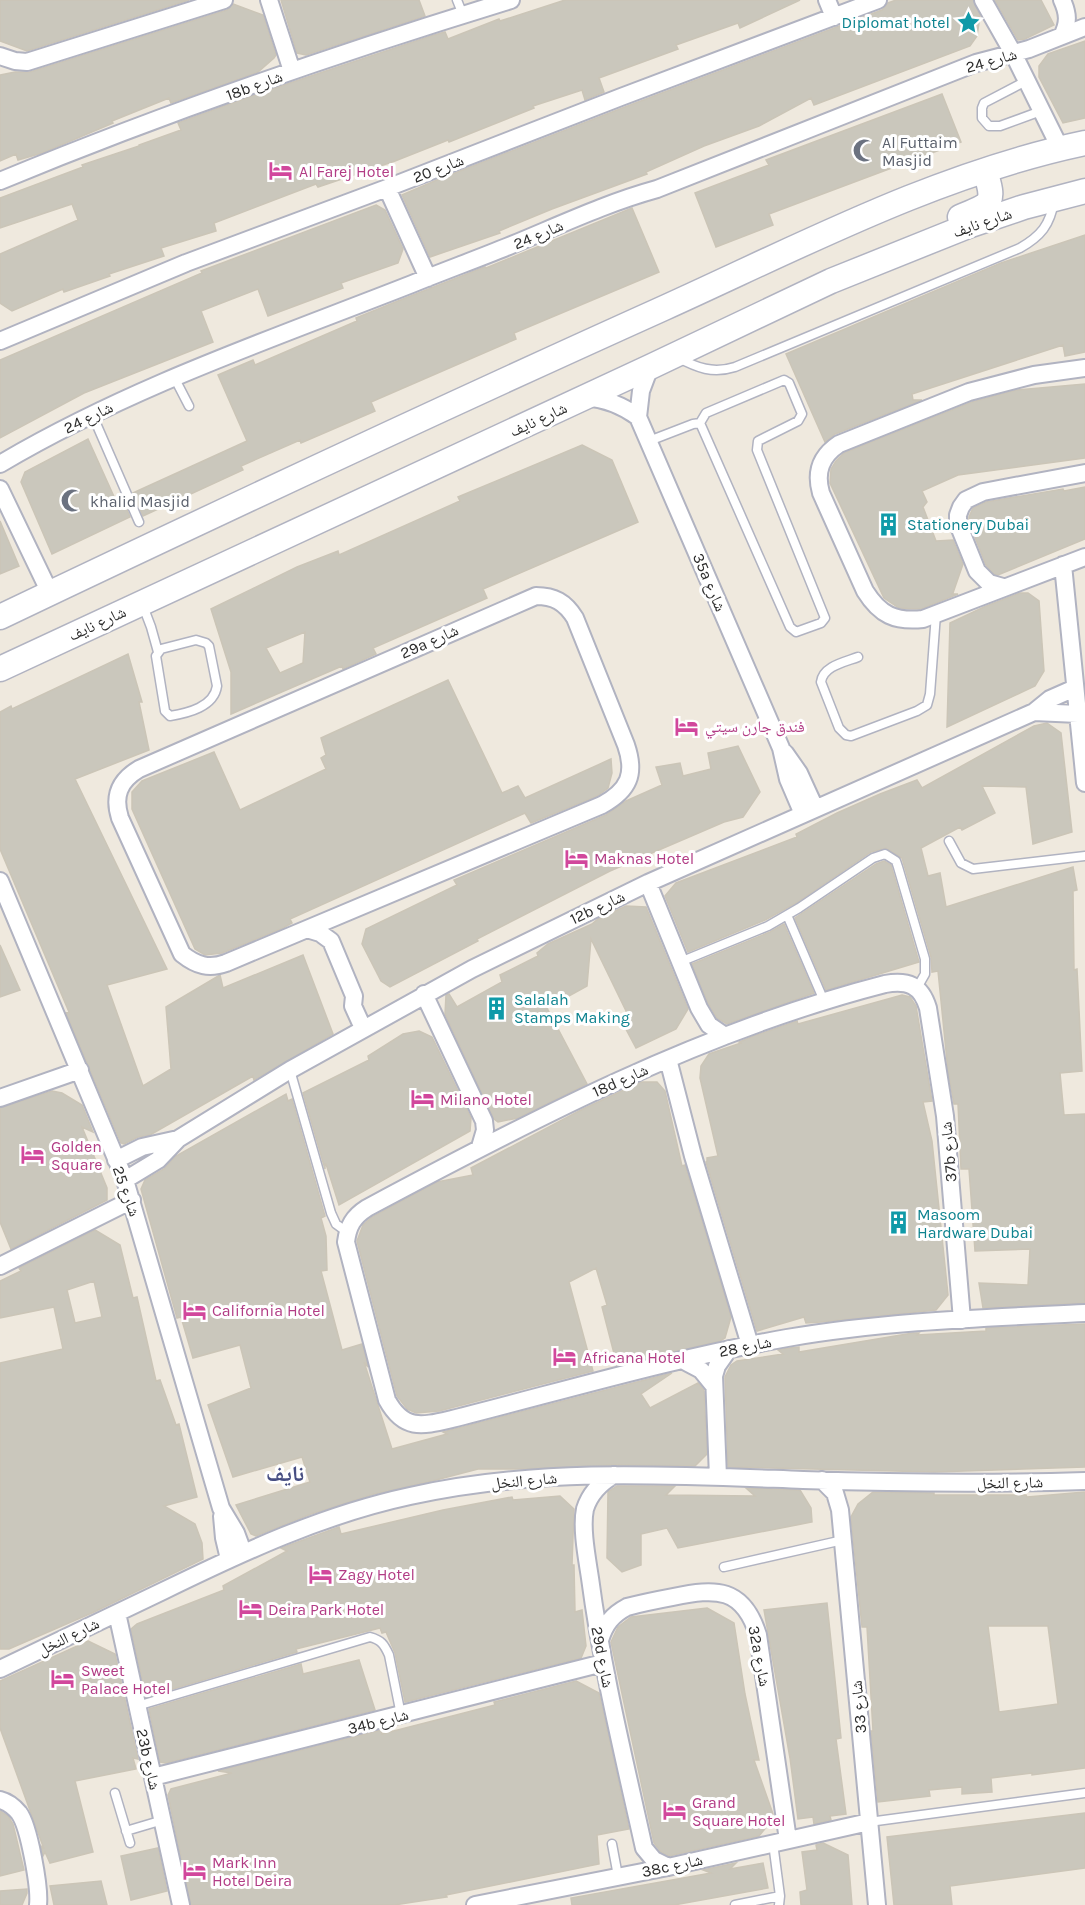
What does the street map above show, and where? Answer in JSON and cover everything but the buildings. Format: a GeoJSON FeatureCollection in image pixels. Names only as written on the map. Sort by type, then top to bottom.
{"type":"FeatureCollection","features":[{"type":"Feature","properties":{"kind":"main road"},"geometry":{"type":"LineString","coordinates":[[0,617],[574,348],[887,207],[985,171],[1085,142]]}},
{"type":"Feature","properties":{"kind":"main road"},"geometry":{"type":"LineString","coordinates":[[892,255],[902,240],[987,204],[991,194],[985,171]]}},
{"type":"Feature","properties":{"kind":"main road","name":"شارع نايف"},"geometry":{"type":"LineString","coordinates":[[0,669],[831,281],[968,226],[1085,191]]}},
{"type":"Feature","properties":{"kind":"street"},"geometry":{"type":"LineString","coordinates":[[2,57],[27,62],[224,0]]}},
{"type":"Feature","properties":{"kind":"street"},"geometry":{"type":"LineString","coordinates":[[269,0],[292,71]]}},
{"type":"Feature","properties":{"kind":"street","name":"18b شارع"},"geometry":{"type":"LineString","coordinates":[[0,181],[460,7],[511,0]]}},
{"type":"Feature","properties":{"kind":"street"},"geometry":{"type":"LineString","coordinates":[[827,0],[834,17]]}},
{"type":"Feature","properties":{"kind":"street","name":"شارع 20"},"geometry":{"type":"LineString","coordinates":[[2,335],[878,0]]}},
{"type":"Feature","properties":{"kind":"street"},"geometry":{"type":"LineString","coordinates":[[983,0],[1013,53],[1060,148]]}},
{"type":"Feature","properties":{"kind":"street"},"geometry":{"type":"LineString","coordinates":[[1062,0],[1068,20],[1062,36]]}},
{"type":"Feature","properties":{"kind":"street","name":"شارع 24"},"geometry":{"type":"LineString","coordinates":[[0,464],[92,414],[174,377],[976,63],[1013,53],[1085,27]]}},
{"type":"Feature","properties":{"kind":"street"},"geometry":{"type":"LineString","coordinates":[[387,188],[428,278]]}},
{"type":"Feature","properties":{"kind":"street"},"geometry":{"type":"LineString","coordinates":[[586,397],[619,405],[638,417],[641,392],[650,367]]}},
{"type":"Feature","properties":{"kind":"street"},"geometry":{"type":"LineString","coordinates":[[1085,368],[1034,375],[969,392],[839,444],[822,459],[818,470],[821,493],[865,591],[872,603],[895,618],[909,621],[923,619],[1085,556]]}},
{"type":"Feature","properties":{"kind":"street","name":"35a شارع"},"geometry":{"type":"LineString","coordinates":[[638,417],[781,748],[785,771],[809,811]]}},
{"type":"Feature","properties":{"kind":"street"},"geometry":{"type":"LineString","coordinates":[[1002,587],[989,583],[977,571],[958,524],[958,515],[966,500],[982,492],[1085,473]]}},
{"type":"Feature","properties":{"kind":"street"},"geometry":{"type":"LineString","coordinates":[[0,489],[50,593]]}},
{"type":"Feature","properties":{"kind":"street"},"geometry":{"type":"LineString","coordinates":[[1063,565],[1085,783]]}},
{"type":"Feature","properties":{"kind":"street"},"geometry":{"type":"LineString","coordinates":[[969,601],[976,586],[977,571]]}},
{"type":"Feature","properties":{"kind":"street","name":"29a شارع"},"geometry":{"type":"LineString","coordinates":[[536,596],[548,596],[559,600],[569,608],[575,618],[631,759],[630,774],[625,787],[615,798],[602,805],[339,916],[215,966],[203,966],[192,962],[182,954],[176,943],[120,818],[117,795],[121,784],[128,775],[139,769],[524,600],[536,596]]}},
{"type":"Feature","properties":{"kind":"street","name":"12b شارع"},"geometry":{"type":"LineString","coordinates":[[125,1180],[158,1160],[178,1139],[290,1070],[424,994],[648,883],[1034,712],[1050,699],[1075,688]]}},
{"type":"Feature","properties":{"kind":"street","name":"12b شارع"},"geometry":{"type":"LineString","coordinates":[[1034,712],[1078,714]]}},
{"type":"Feature","properties":{"kind":"street","name":"شارع 25"},"geometry":{"type":"LineString","coordinates":[[0,881],[132,1200],[222,1512],[236,1533],[236,1556]]}},
{"type":"Feature","properties":{"kind":"street"},"geometry":{"type":"LineString","coordinates":[[648,883],[704,1017],[717,1032],[725,1036]]}},
{"type":"Feature","properties":{"kind":"street"},"geometry":{"type":"LineString","coordinates":[[331,941],[339,916]]}},
{"type":"Feature","properties":{"kind":"street"},"geometry":{"type":"LineString","coordinates":[[307,929],[320,933],[331,941],[354,996],[353,1006],[368,1025]]}},
{"type":"Feature","properties":{"kind":"street","name":"18d شارع"},"geometry":{"type":"LineString","coordinates":[[347,1232],[351,1222],[367,1208],[480,1147],[594,1091],[668,1059],[824,1001],[896,982],[917,988]]}},
{"type":"Feature","properties":{"kind":"street","name":"37b شارع"},"geometry":{"type":"LineString","coordinates":[[917,988],[928,1008],[945,1116],[962,1320]]}},
{"type":"Feature","properties":{"kind":"street"},"geometry":{"type":"LineString","coordinates":[[424,994],[484,1121],[485,1130],[480,1147]]}},
{"type":"Feature","properties":{"kind":"street"},"geometry":{"type":"LineString","coordinates":[[668,1059],[693,1156],[750,1345]]}},
{"type":"Feature","properties":{"kind":"street"},"geometry":{"type":"LineString","coordinates":[[1,1095],[80,1070]]}},
{"type":"Feature","properties":{"kind":"street","name":"12b شارع"},"geometry":{"type":"LineString","coordinates":[[116,1160],[142,1147],[178,1139]]}},
{"type":"Feature","properties":{"kind":"street"},"geometry":{"type":"LineString","coordinates":[[0,1266],[132,1200]]}},
{"type":"Feature","properties":{"kind":"street","name":"شارع 28"},"geometry":{"type":"LineString","coordinates":[[347,1232],[346,1242],[387,1400],[397,1415],[413,1424],[425,1425],[452,1419],[682,1360],[750,1345],[864,1327],[1085,1313]]}},
{"type":"Feature","properties":{"kind":"street"},"geometry":{"type":"LineString","coordinates":[[718,1477],[714,1386],[717,1366],[729,1349]]}},
{"type":"Feature","properties":{"kind":"street"},"geometry":{"type":"LineString","coordinates":[[682,1360],[701,1370],[714,1386]]}},
{"type":"Feature","properties":{"kind":"street","name":"شارع النخل"},"geometry":{"type":"LineString","coordinates":[[0,1668],[271,1540],[342,1514],[411,1496],[471,1485],[521,1479],[614,1475],[947,1483],[1085,1481]]}},
{"type":"Feature","properties":{"kind":"street","name":"29d شارع"},"geometry":{"type":"LineString","coordinates":[[614,1475],[603,1481],[588,1500],[585,1512],[587,1557],[603,1663],[644,1848]]}},
{"type":"Feature","properties":{"kind":"street","name":"شارع 33"},"geometry":{"type":"LineString","coordinates":[[822,1480],[835,1493],[840,1510],[877,1905]]}},
{"type":"Feature","properties":{"kind":"street"},"geometry":{"type":"LineString","coordinates":[[840,1510],[847,1493],[860,1480]]}},
{"type":"Feature","properties":{"kind":"street","name":"32a شارع"},"geometry":{"type":"LineString","coordinates":[[599,1640],[609,1620],[617,1612],[627,1607],[697,1592],[714,1591],[730,1596],[743,1605],[753,1619],[758,1635],[781,1841]]}},
{"type":"Feature","properties":{"kind":"street","name":"23b شارع"},"geometry":{"type":"LineString","coordinates":[[117,1613],[182,1905]]}},
{"type":"Feature","properties":{"kind":"street","name":"34b شارع"},"geometry":{"type":"LineString","coordinates":[[153,1777],[603,1663]]}},
{"type":"Feature","properties":{"kind":"street"},"geometry":{"type":"LineString","coordinates":[[0,1800],[14,1807],[21,1815],[25,1825],[37,1880],[38,1905]]}},
{"type":"Feature","properties":{"kind":"street","name":"38c شارع"},"geometry":{"type":"LineString","coordinates":[[475,1905],[668,1867],[869,1822]]}},
{"type":"Feature","properties":{"kind":"street"},"geometry":{"type":"LineString","coordinates":[[644,1848],[654,1860],[668,1867]]}},
{"type":"Feature","properties":{"kind":"street"},"geometry":{"type":"LineString","coordinates":[[623,1875],[639,1863],[644,1848]]}},
{"type":"Feature","properties":{"kind":"lane"},"geometry":{"type":"LineString","coordinates":[[1026,81],[984,103],[981,108],[982,118],[989,126],[1000,126],[1041,111]]}},
{"type":"Feature","properties":{"kind":"lane"},"geometry":{"type":"LineString","coordinates":[[674,356],[692,365],[713,371],[745,363],[1020,248],[1033,241],[1045,229],[1052,215],[1055,199]]}},
{"type":"Feature","properties":{"kind":"lane"},"geometry":{"type":"LineString","coordinates":[[174,377],[189,406]]}},
{"type":"Feature","properties":{"kind":"lane"},"geometry":{"type":"LineString","coordinates":[[784,380],[789,383],[802,414],[798,421],[758,441],[757,450],[825,618],[821,623],[796,632],[790,627],[700,423],[706,413],[784,380]]}},
{"type":"Feature","properties":{"kind":"lane"},"geometry":{"type":"LineString","coordinates":[[92,414],[139,522]]}},
{"type":"Feature","properties":{"kind":"lane"},"geometry":{"type":"LineString","coordinates":[[649,441],[700,423]]}},
{"type":"Feature","properties":{"kind":"lane"},"geometry":{"type":"LineString","coordinates":[[142,603],[158,652],[156,660],[167,714],[174,716],[201,707],[213,698],[217,686],[211,651],[206,643],[196,640],[158,652]]}},
{"type":"Feature","properties":{"kind":"lane"},"geometry":{"type":"LineString","coordinates":[[858,657],[828,670],[822,677],[822,687],[839,728],[850,736],[917,711],[927,705],[930,694],[936,614]]}},
{"type":"Feature","properties":{"kind":"lane"},"geometry":{"type":"LineString","coordinates":[[949,841],[961,863],[974,869],[1085,856]]}},
{"type":"Feature","properties":{"kind":"lane"},"geometry":{"type":"LineString","coordinates":[[680,962],[748,936],[787,915],[873,858],[885,854],[896,861],[925,958],[925,975],[917,988]]}},
{"type":"Feature","properties":{"kind":"lane"},"geometry":{"type":"LineString","coordinates":[[787,915],[824,1001]]}},
{"type":"Feature","properties":{"kind":"lane"},"geometry":{"type":"LineString","coordinates":[[290,1070],[330,1213],[336,1224],[347,1232]]}},
{"type":"Feature","properties":{"kind":"lane"},"geometry":{"type":"LineString","coordinates":[[724,1567],[843,1540]]}},
{"type":"Feature","properties":{"kind":"lane"},"geometry":{"type":"LineString","coordinates":[[137,1706],[370,1637],[379,1639],[389,1654],[401,1715]]}},
{"type":"Feature","properties":{"kind":"lane"},"geometry":{"type":"LineString","coordinates":[[115,1793],[130,1843]]}},
{"type":"Feature","properties":{"kind":"lane"},"geometry":{"type":"LineString","coordinates":[[869,1822],[1085,1793]]}},
{"type":"Feature","properties":{"kind":"lane"},"geometry":{"type":"LineString","coordinates":[[126,1831],[163,1820]]}},
{"type":"Feature","properties":{"kind":"lane"},"geometry":{"type":"LineString","coordinates":[[735,1905],[779,1900],[781,1841]]}},
{"type":"Feature","properties":{"kind":"lane"},"geometry":{"type":"LineString","coordinates":[[612,1844],[623,1875]]}},
{"type":"Feature","properties":{"kind":"place","name":"Diplomat hotel"},"geometry":{"type":"Point","coordinates":[968,22]}},
{"type":"Feature","properties":{"kind":"place","name":"Al Futtaim Masjid"},"geometry":{"type":"Point","coordinates":[864,151]}},
{"type":"Feature","properties":{"kind":"place","name":"Al Farej Hotel"},"geometry":{"type":"Point","coordinates":[281,171]}},
{"type":"Feature","properties":{"kind":"place","name":"khalid Masjid"},"geometry":{"type":"Point","coordinates":[72,501]}},
{"type":"Feature","properties":{"kind":"place","name":"Stationery Dubai"},"geometry":{"type":"Point","coordinates":[889,524]}},
{"type":"Feature","properties":{"kind":"place","name":"فندق جارن سيتي"},"geometry":{"type":"Point","coordinates":[687,726]}},
{"type":"Feature","properties":{"kind":"place","name":"Maknas Hotel"},"geometry":{"type":"Point","coordinates":[576,858]}},
{"type":"Feature","properties":{"kind":"place","name":"Salalah Stamps Making"},"geometry":{"type":"Point","coordinates":[496,1008]}},
{"type":"Feature","properties":{"kind":"place","name":"Milano Hotel"},"geometry":{"type":"Point","coordinates":[422,1099]}},
{"type":"Feature","properties":{"kind":"place","name":"Golden Square"},"geometry":{"type":"Point","coordinates":[33,1155]}},
{"type":"Feature","properties":{"kind":"place","name":"Masoom Hardware Dubai"},"geometry":{"type":"Point","coordinates":[899,1223]}},
{"type":"Feature","properties":{"kind":"place","name":"California Hotel"},"geometry":{"type":"Point","coordinates":[194,1310]}},
{"type":"Feature","properties":{"kind":"place","name":"Africana Hotel"},"geometry":{"type":"Point","coordinates":[565,1357]}},
{"type":"Feature","properties":{"kind":"place","name":"Zagy Hotel"},"geometry":{"type":"Point","coordinates":[320,1574]}},
{"type":"Feature","properties":{"kind":"place","name":"Deira Park Hotel"},"geometry":{"type":"Point","coordinates":[250,1609]}},
{"type":"Feature","properties":{"kind":"place","name":"Sweet Palace Hotel"},"geometry":{"type":"Point","coordinates":[63,1679]}},
{"type":"Feature","properties":{"kind":"place","name":"Grand Square Hotel"},"geometry":{"type":"Point","coordinates":[674,1811]}},
{"type":"Feature","properties":{"kind":"place","name":"Mark Inn Hotel Deira"},"geometry":{"type":"Point","coordinates":[194,1871]}},
{"type":"Feature","properties":{"kind":"district","name":"نایف"},"geometry":{"type":"Point","coordinates":[285,1473]}}]}
